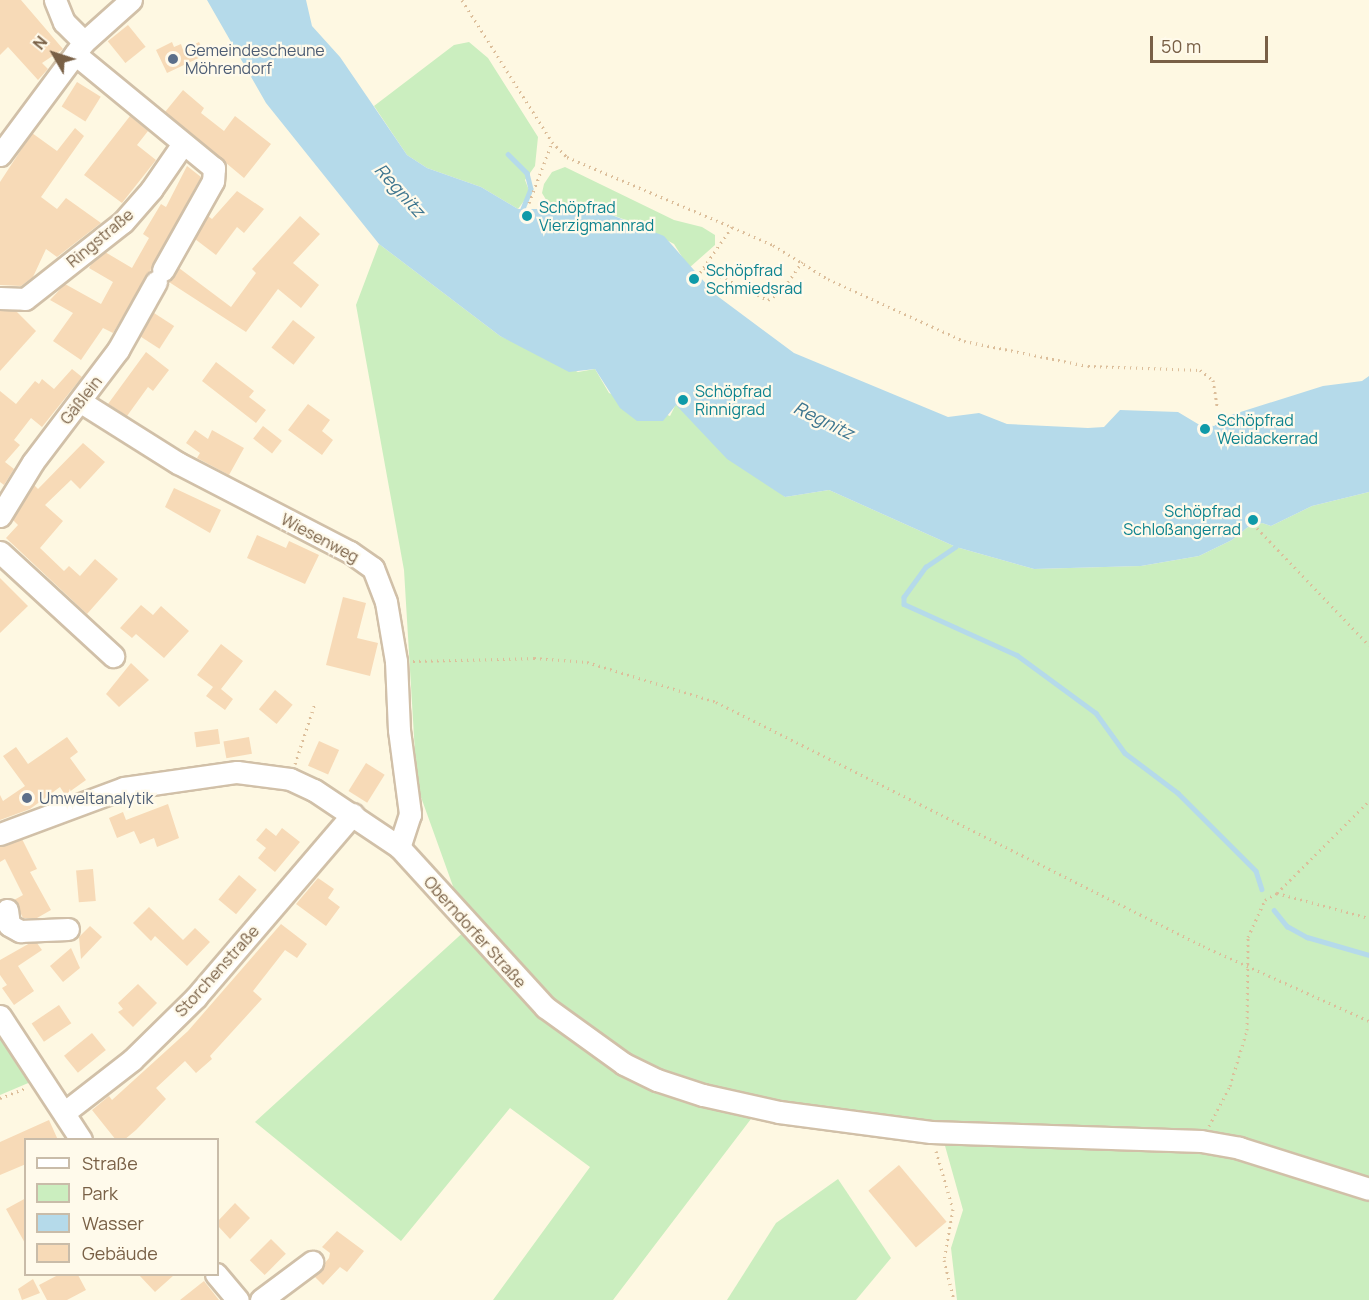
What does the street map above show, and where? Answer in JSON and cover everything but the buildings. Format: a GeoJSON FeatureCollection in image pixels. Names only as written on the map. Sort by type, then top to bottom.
{"type":"FeatureCollection","features":[{"type":"Feature","properties":{"kind":"street"},"geometry":{"type":"LineString","coordinates":[[55,0],[64,22],[80,48],[182,145]]}},
{"type":"Feature","properties":{"kind":"street"},"geometry":{"type":"LineString","coordinates":[[0,155],[80,48],[131,0]]}},
{"type":"Feature","properties":{"kind":"street","name":"Gäßlein"},"geometry":{"type":"LineString","coordinates":[[0,516],[33,462],[81,402],[118,350],[215,175],[211,164],[182,145]]}},
{"type":"Feature","properties":{"kind":"street","name":"Ringstraße"},"geometry":{"type":"LineString","coordinates":[[0,298],[25,299],[123,222],[151,190],[182,145]]}},
{"type":"Feature","properties":{"kind":"street","name":"Wiesenweg"},"geometry":{"type":"LineString","coordinates":[[81,402],[178,463],[350,552],[373,568],[386,602],[396,661],[399,730],[410,814],[399,847]]}},
{"type":"Feature","properties":{"kind":"street"},"geometry":{"type":"LineString","coordinates":[[0,552],[113,656]]}},
{"type":"Feature","properties":{"kind":"street","name":"Oberndorfer Straße"},"geometry":{"type":"LineString","coordinates":[[0,834],[124,788],[237,772],[290,779],[353,814],[399,847],[526,989],[624,1064],[703,1095],[779,1112],[931,1132],[1201,1140],[1249,1151],[1369,1189]]}},
{"type":"Feature","properties":{"kind":"street","name":"Storchenstraße"},"geometry":{"type":"LineString","coordinates":[[65,1113],[132,1060],[192,1001],[353,814]]}},
{"type":"Feature","properties":{"kind":"street"},"geometry":{"type":"LineString","coordinates":[[5,922],[36,933],[68,929]]}},
{"type":"Feature","properties":{"kind":"street"},"geometry":{"type":"LineString","coordinates":[[0,1016],[80,1138]]}},
{"type":"Feature","properties":{"kind":"street"},"geometry":{"type":"LineString","coordinates":[[261,1300],[312,1262]]}},
{"type":"Feature","properties":{"kind":"street"},"geometry":{"type":"LineString","coordinates":[[217,1276],[238,1300]]}},
{"type":"Feature","properties":{"kind":"path"},"geometry":{"type":"LineString","coordinates":[[462,0],[552,142],[567,157],[732,228],[964,341],[1088,366],[1200,370],[1213,380],[1217,405]]}},
{"type":"Feature","properties":{"kind":"path"},"geometry":{"type":"LineString","coordinates":[[529,203],[552,142]]}},
{"type":"Feature","properties":{"kind":"path"},"geometry":{"type":"LineString","coordinates":[[699,274],[732,228]]}},
{"type":"Feature","properties":{"kind":"path"},"geometry":{"type":"LineString","coordinates":[[704,268],[768,300],[781,292],[802,262]]}},
{"type":"Feature","properties":{"kind":"path"},"geometry":{"type":"LineString","coordinates":[[1257,528],[1369,645]]}},
{"type":"Feature","properties":{"kind":"path"},"geometry":{"type":"LineString","coordinates":[[396,661],[534,658],[587,662],[673,686],[756,721],[1246,965],[1369,1021]]}},
{"type":"Feature","properties":{"kind":"path"},"geometry":{"type":"LineString","coordinates":[[290,779],[315,703]]}},
{"type":"Feature","properties":{"kind":"path"},"geometry":{"type":"LineString","coordinates":[[1201,1140],[1230,1086],[1247,1030],[1248,937],[1258,909],[1278,893],[1369,801]]}},
{"type":"Feature","properties":{"kind":"path"},"geometry":{"type":"LineString","coordinates":[[1278,893],[1369,918]]}},
{"type":"Feature","properties":{"kind":"path"},"geometry":{"type":"LineString","coordinates":[[0,1098],[44,1081]]}},
{"type":"Feature","properties":{"kind":"path"},"geometry":{"type":"LineString","coordinates":[[931,1132],[953,1209],[944,1260],[954,1300]]}},
{"type":"Feature","properties":{"kind":"green space"},"geometry":{"type":"Polygon","coordinates":[[[469,42],[488,58],[538,137],[535,166],[525,180],[530,193],[518,209],[481,187],[427,168],[407,155],[374,106],[454,45],[469,42]]]}},
{"type":"Feature","properties":{"kind":"green space"},"geometry":{"type":"Polygon","coordinates":[[[565,167],[674,220],[702,227],[715,235],[715,245],[689,268],[674,244],[636,224],[597,209],[551,208],[542,193],[544,184],[552,172],[565,167]]]}},
{"type":"Feature","properties":{"kind":"green space"},"geometry":{"type":"Polygon","coordinates":[[[379,244],[500,336],[578,372],[595,369],[609,393],[670,416],[676,404],[785,497],[829,490],[956,547],[1034,569],[1141,566],[1199,556],[1232,540],[1248,527],[1262,523],[1271,526],[1312,506],[1369,492],[1369,1300],[957,1300],[951,1248],[963,1210],[940,1128],[754,1115],[613,1300],[493,1300],[590,1167],[510,1108],[401,1241],[255,1122],[468,928],[417,786],[404,570],[356,305],[379,244]]]}},
{"type":"Feature","properties":{"kind":"green space"},"geometry":{"type":"Polygon","coordinates":[[[0,1034],[33,1081],[0,1095],[0,1034]]]}},
{"type":"Feature","properties":{"kind":"green space"},"geometry":{"type":"Polygon","coordinates":[[[838,1179],[891,1258],[856,1300],[727,1300],[776,1223],[838,1179]]]}},
{"type":"Feature","properties":{"kind":"water","name":"Regnitz"},"geometry":{"type":"Polygon","coordinates":[[[207,0],[306,0],[312,26],[340,57],[407,155],[427,168],[481,187],[518,209],[597,209],[664,236],[716,295],[794,353],[948,417],[979,413],[1007,424],[1088,428],[1104,427],[1120,410],[1178,412],[1198,424],[1214,426],[1231,415],[1323,386],[1362,381],[1369,376],[1369,492],[1312,506],[1271,526],[1262,523],[1248,527],[1232,540],[1199,556],[1141,566],[1034,569],[956,547],[829,490],[785,497],[727,459],[676,405],[663,421],[637,421],[620,408],[595,369],[569,372],[500,336],[379,244],[266,103],[207,0]]]}},
{"type":"Feature","properties":{"kind":"waterway"},"geometry":{"type":"LineString","coordinates":[[508,154],[527,173],[531,189],[522,211]]}},
{"type":"Feature","properties":{"kind":"waterway"},"geometry":{"type":"LineString","coordinates":[[956,547],[926,567],[904,597],[904,604],[1017,655],[1096,713],[1125,753],[1178,793],[1256,871],[1262,889]]}},
{"type":"Feature","properties":{"kind":"waterway"},"geometry":{"type":"LineString","coordinates":[[1274,910],[1287,926],[1307,937],[1369,955]]}},
{"type":"Feature","properties":{"kind":"place","name":"Gemeindescheune Möhrendorf"},"geometry":{"type":"Point","coordinates":[173,59]}},
{"type":"Feature","properties":{"kind":"place","name":"Schöpfrad Vierzigmannrad"},"geometry":{"type":"Point","coordinates":[527,216]}},
{"type":"Feature","properties":{"kind":"place","name":"Schöpfrad Schmiedsrad"},"geometry":{"type":"Point","coordinates":[694,279]}},
{"type":"Feature","properties":{"kind":"place","name":"Schöpfrad Rinnigrad"},"geometry":{"type":"Point","coordinates":[683,400]}},
{"type":"Feature","properties":{"kind":"place","name":"Schöpfrad Weidackerrad"},"geometry":{"type":"Point","coordinates":[1205,429]}},
{"type":"Feature","properties":{"kind":"place","name":"Schöpfrad Schloßangerrad"},"geometry":{"type":"Point","coordinates":[1253,520]}},
{"type":"Feature","properties":{"kind":"place","name":"Umweltanalytik"},"geometry":{"type":"Point","coordinates":[27,798]}}]}
